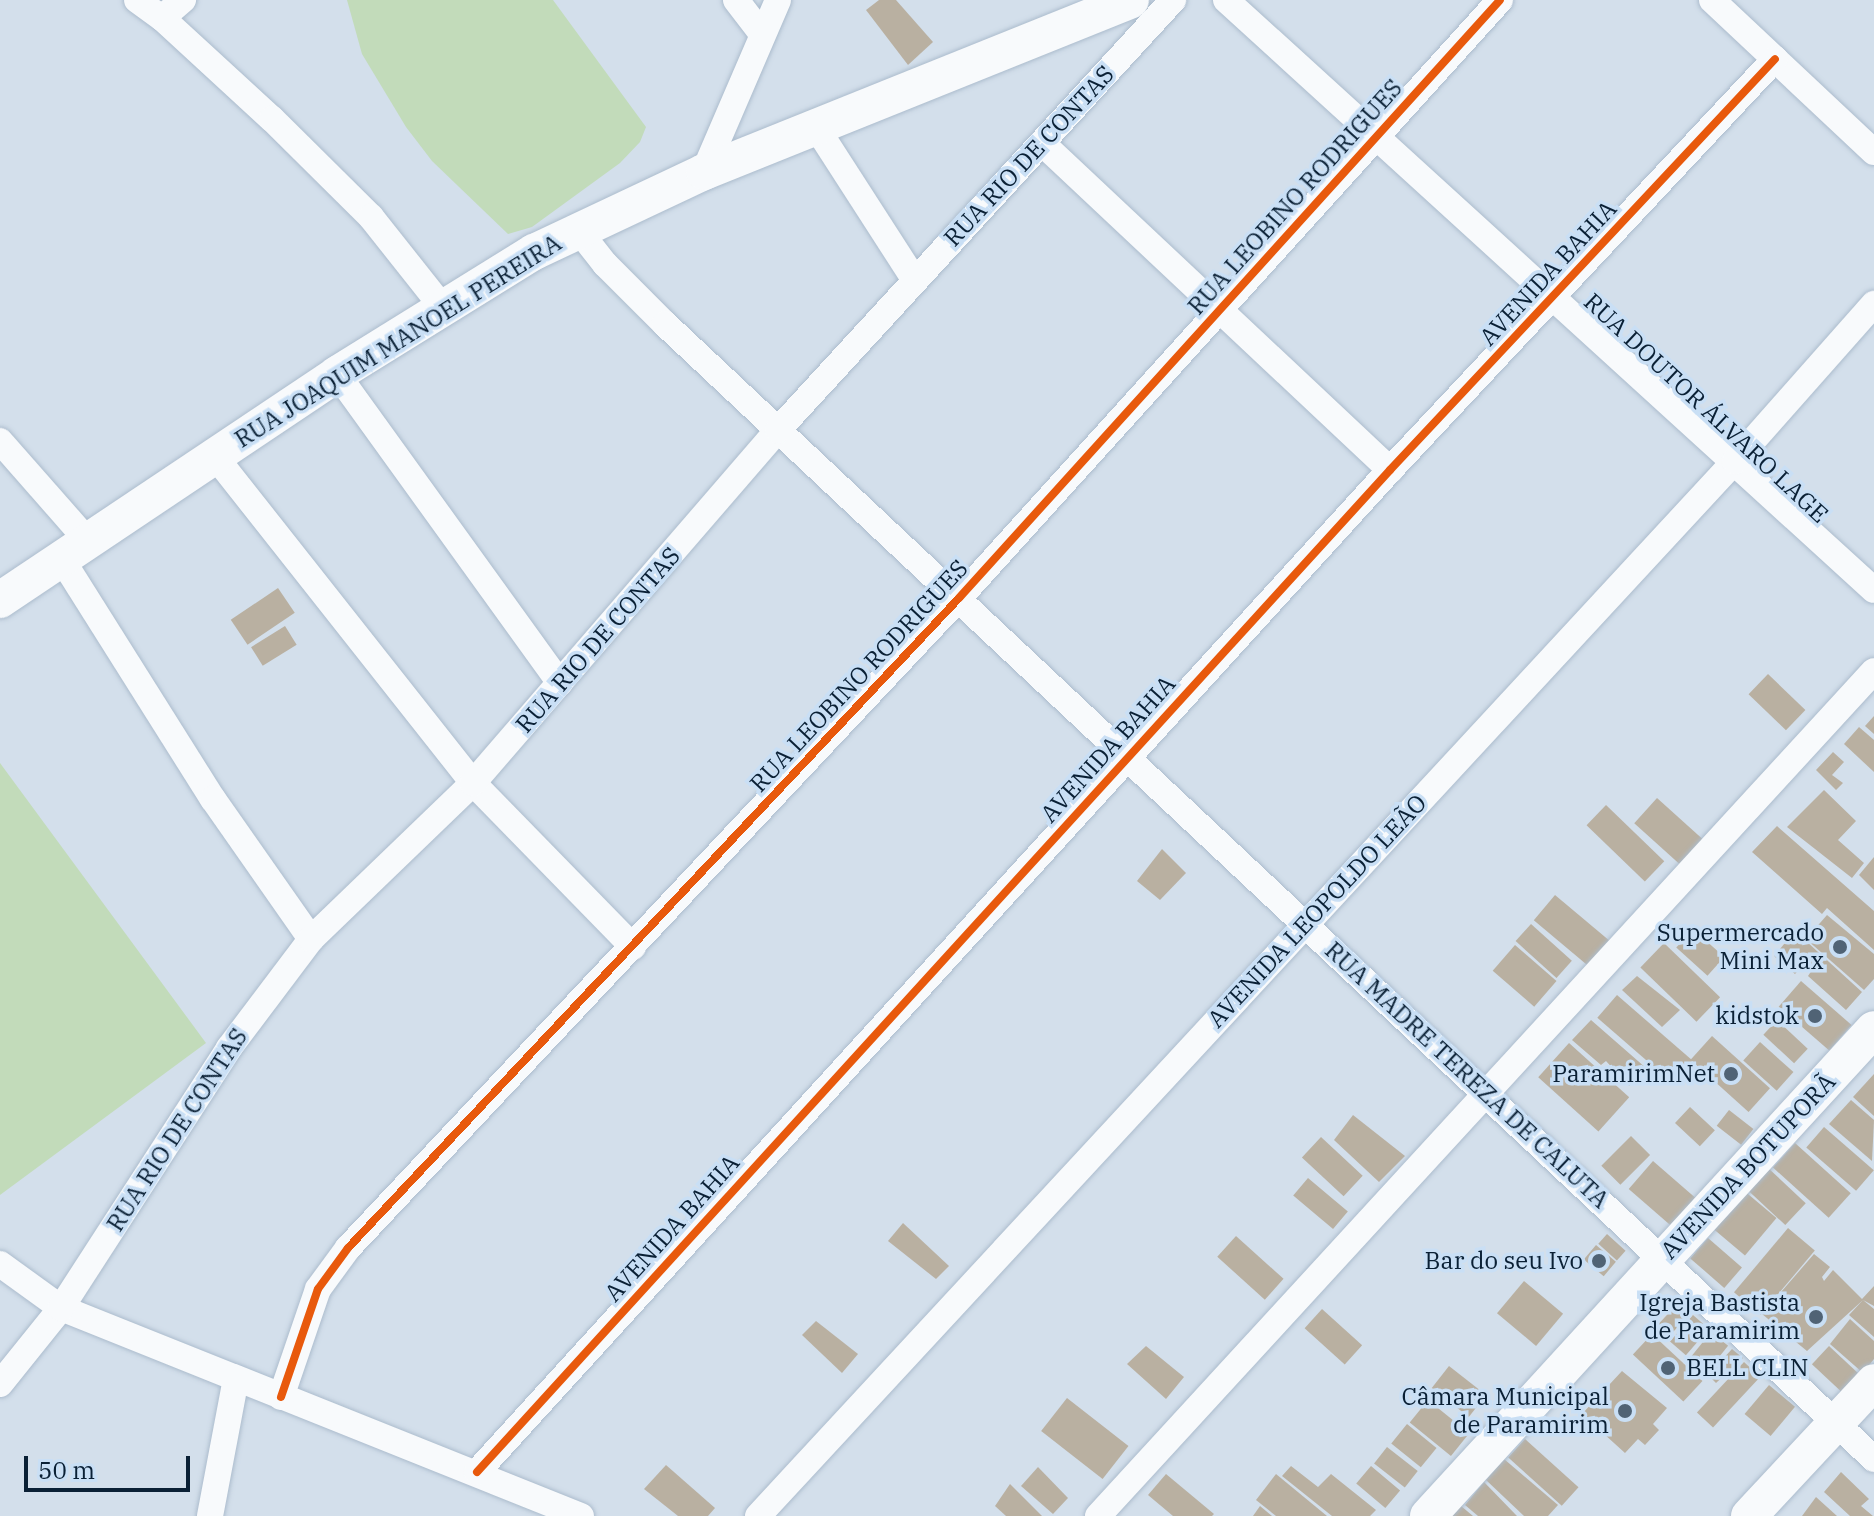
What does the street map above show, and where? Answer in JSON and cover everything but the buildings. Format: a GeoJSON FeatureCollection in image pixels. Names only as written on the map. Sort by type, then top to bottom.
{"type":"FeatureCollection","features":[{"type":"Feature","properties":{"kind":"street"},"geometry":{"type":"LineString","coordinates":[[137,0],[162,18],[272,119],[371,217],[444,309]]}},
{"type":"Feature","properties":{"kind":"street"},"geometry":{"type":"LineString","coordinates":[[162,18],[183,0]]}},
{"type":"Feature","properties":{"kind":"street"},"geometry":{"type":"LineString","coordinates":[[736,0],[762,34]]}},
{"type":"Feature","properties":{"kind":"street"},"geometry":{"type":"LineString","coordinates":[[704,172],[778,0]]}},
{"type":"Feature","properties":{"kind":"street","name":"RUA JOAQUIM MANOEL PEREIRA"},"geometry":{"type":"LineString","coordinates":[[0,600],[337,374],[534,252],[704,172],[1131,0]]}},
{"type":"Feature","properties":{"kind":"street","name":"RUA RIO DE CONTAS"},"geometry":{"type":"LineString","coordinates":[[0,1384],[61,1308],[215,1068],[311,939],[473,783],[778,430],[1173,0]]}},
{"type":"Feature","properties":{"kind":"street","name":"RUA DOUTOR ÁLVARO LAGE"},"geometry":{"type":"LineString","coordinates":[[1226,0],[1555,296],[1874,590]]}},
{"type":"Feature","properties":{"kind":"street","name":"RUA LEOBINO RODRIGUES"},"geometry":{"type":"LineString","coordinates":[[281,1397],[307,1318],[331,1269],[400,1190],[633,947],[959,598],[1500,0]]}},
{"type":"Feature","properties":{"kind":"street"},"geometry":{"type":"LineString","coordinates":[[1712,0],[1874,152]]}},
{"type":"Feature","properties":{"kind":"street","name":"AVENIDA BAHIA"},"geometry":{"type":"LineString","coordinates":[[477,1472],[1390,470],[1775,59]]}},
{"type":"Feature","properties":{"kind":"street"},"geometry":{"type":"LineString","coordinates":[[816,127],[914,279]]}},
{"type":"Feature","properties":{"kind":"street"},"geometry":{"type":"LineString","coordinates":[[1042,143],[1390,470]]}},
{"type":"Feature","properties":{"kind":"street","name":"RUA MADRE TEREZA DE CALUTA"},"geometry":{"type":"LineString","coordinates":[[579,231],[605,264],[665,324],[1874,1459]]}},
{"type":"Feature","properties":{"kind":"street","name":"AVENIDA LEOPOLDO LEÃO"},"geometry":{"type":"LineString","coordinates":[[758,1516],[1735,461],[1874,304]]}},
{"type":"Feature","properties":{"kind":"street"},"geometry":{"type":"LineString","coordinates":[[337,374],[560,683]]}},
{"type":"Feature","properties":{"kind":"street"},"geometry":{"type":"LineString","coordinates":[[0,441],[74,549],[213,799],[311,939]]}},
{"type":"Feature","properties":{"kind":"street"},"geometry":{"type":"LineString","coordinates":[[214,455],[473,783],[633,947]]}},
{"type":"Feature","properties":{"kind":"street"},"geometry":{"type":"LineString","coordinates":[[1098,1516],[1874,671]]}},
{"type":"Feature","properties":{"kind":"street","name":"AVENIDA BOTUPORÃ"},"geometry":{"type":"LineString","coordinates":[[1428,1516],[1874,1029]]}},
{"type":"Feature","properties":{"kind":"street"},"geometry":{"type":"LineString","coordinates":[[0,1264],[61,1308],[581,1516]]}},
{"type":"Feature","properties":{"kind":"street"},"geometry":{"type":"LineString","coordinates":[[210,1516],[236,1378]]}},
{"type":"Feature","properties":{"kind":"street"},"geometry":{"type":"LineString","coordinates":[[1749,1516],[1874,1382]]}},
{"type":"Feature","properties":{"kind":"green space"},"geometry":{"type":"Polygon","coordinates":[[[347,0],[553,0],[646,127],[640,142],[620,163],[532,227],[508,234],[432,161],[406,127],[362,54],[347,0]]]}},
{"type":"Feature","properties":{"kind":"green space"},"geometry":{"type":"Polygon","coordinates":[[[0,763],[206,1043],[0,1195],[0,763]]]}},
{"type":"Feature","properties":{"kind":"cycle path"},"geometry":{"type":"LineString","coordinates":[[281,1397],[318,1289],[348,1248],[959,598],[1500,0]]}},
{"type":"Feature","properties":{"kind":"cycle path"},"geometry":{"type":"LineString","coordinates":[[477,1472],[1390,470],[1775,59]]}},
{"type":"Feature","properties":{"kind":"place","name":"Supermercado Mini Max"},"geometry":{"type":"Point","coordinates":[1840,947]}},
{"type":"Feature","properties":{"kind":"place","name":"kidstok"},"geometry":{"type":"Point","coordinates":[1815,1016]}},
{"type":"Feature","properties":{"kind":"place","name":"ParamirimNet"},"geometry":{"type":"Point","coordinates":[1731,1074]}},
{"type":"Feature","properties":{"kind":"place","name":"Bar do seu Ivo"},"geometry":{"type":"Point","coordinates":[1599,1261]}},
{"type":"Feature","properties":{"kind":"place","name":"Igreja Bastista de Paramirim"},"geometry":{"type":"Point","coordinates":[1816,1317]}},
{"type":"Feature","properties":{"kind":"place","name":"BELL CLIN"},"geometry":{"type":"Point","coordinates":[1668,1368]}},
{"type":"Feature","properties":{"kind":"place","name":"Câmara Municipal de Paramirim"},"geometry":{"type":"Point","coordinates":[1625,1411]}}]}
